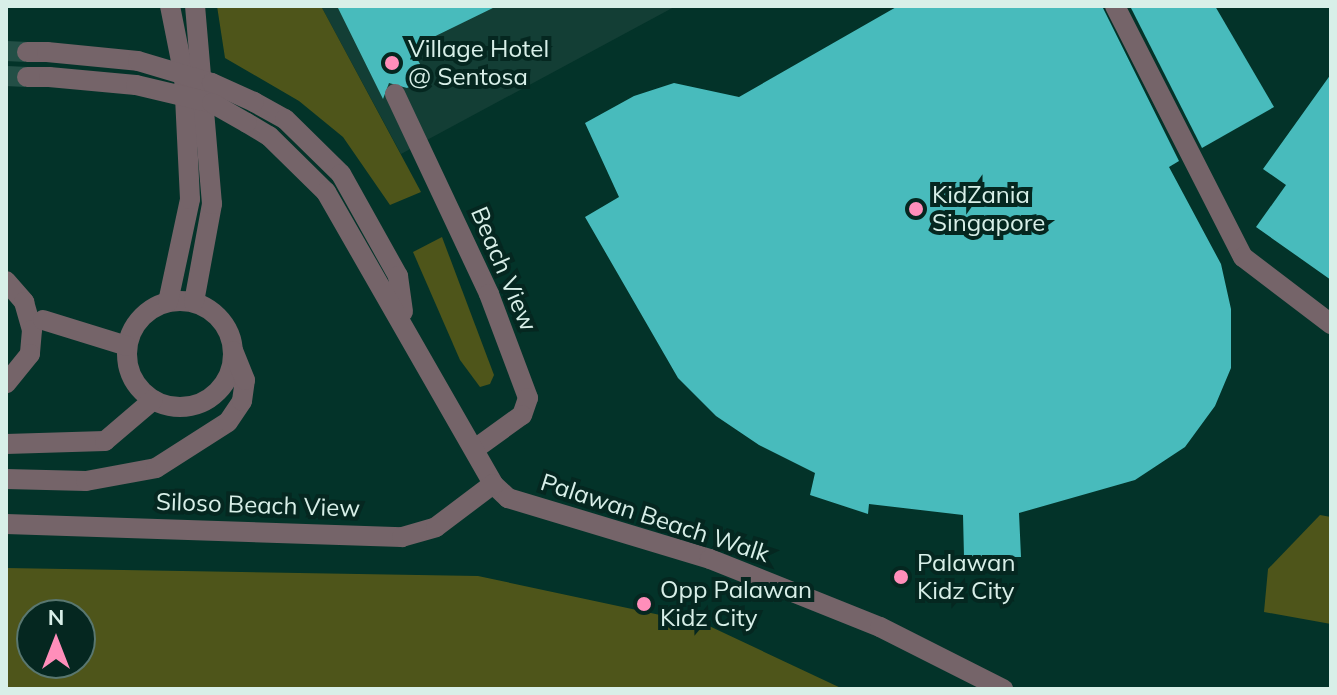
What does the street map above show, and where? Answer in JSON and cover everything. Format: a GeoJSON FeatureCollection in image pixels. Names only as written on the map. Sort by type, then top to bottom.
{"type":"FeatureCollection","features":[{"type":"Feature","properties":{"kind":"street"},"geometry":{"type":"LineString","coordinates":[[168,302],[190,199],[184,76],[170,6]]}},
{"type":"Feature","properties":{"kind":"street"},"geometry":{"type":"LineString","coordinates":[[194,302],[212,204],[195,6]]}},
{"type":"Feature","properties":{"kind":"street"},"geometry":{"type":"LineString","coordinates":[[1115,6],[1243,257],[1331,324]]}},
{"type":"Feature","properties":{"kind":"street"},"geometry":{"type":"LineString","coordinates":[[37,52],[138,61],[212,83],[285,119],[341,174],[398,276],[405,324]]}},
{"type":"Feature","properties":{"kind":"street"},"geometry":{"type":"LineString","coordinates":[[27,77],[136,85],[212,103],[269,136],[326,192],[500,491]]}},
{"type":"Feature","properties":{"kind":"street","name":"Beach View"},"geometry":{"type":"LineString","coordinates":[[395,94],[489,294],[528,398],[522,415],[476,448]]}},
{"type":"Feature","properties":{"kind":"street"},"geometry":{"type":"LineString","coordinates":[[6,281],[24,302],[32,330],[30,354],[6,384]]}},
{"type":"Feature","properties":{"kind":"street"},"geometry":{"type":"LineString","coordinates":[[6,479],[86,481],[156,468],[228,422],[242,401],[245,380],[222,320],[194,302],[168,302],[141,318],[127,346],[131,377],[153,400],[181,407],[208,399],[227,379],[233,351]]}},
{"type":"Feature","properties":{"kind":"street"},"geometry":{"type":"LineString","coordinates":[[43,320],[127,346]]}},
{"type":"Feature","properties":{"kind":"street"},"geometry":{"type":"LineString","coordinates":[[6,444],[105,441],[153,400]]}},
{"type":"Feature","properties":{"kind":"street","name":"Siloso Beach View"},"geometry":{"type":"LineString","coordinates":[[6,524],[402,537],[436,527],[500,491]]}},
{"type":"Feature","properties":{"kind":"street","name":"Palawan Beach Walk"},"geometry":{"type":"LineString","coordinates":[[500,491],[725,564],[880,627],[1003,689]]}},
{"type":"Feature","properties":{"kind":"shaded area"},"geometry":{"type":"Polygon","coordinates":[[[321,6],[676,6],[401,154],[321,6]]]}},
{"type":"Feature","properties":{"kind":"green space"},"geometry":{"type":"Polygon","coordinates":[[[217,6],[321,6],[421,192],[390,205],[343,137],[299,101],[225,58],[217,6]]]}},
{"type":"Feature","properties":{"kind":"green space"},"geometry":{"type":"Polygon","coordinates":[[[442,237],[494,375],[490,384],[480,387],[460,360],[413,252],[442,237]]]}},
{"type":"Feature","properties":{"kind":"green space"},"geometry":{"type":"Polygon","coordinates":[[[1320,515],[1331,517],[1331,624],[1264,612],[1268,569],[1320,515]]]}},
{"type":"Feature","properties":{"kind":"green space"},"geometry":{"type":"Polygon","coordinates":[[[6,568],[478,576],[707,625],[843,689],[6,689],[6,568]]]}},
{"type":"Feature","properties":{"kind":"building","name":"Village Hotel @ Sentosa"},"geometry":{"type":"Polygon","coordinates":[[[337,6],[497,6],[411,48],[428,78],[407,88],[389,83],[383,99],[337,6]]]}},
{"type":"Feature","properties":{"kind":"building"},"geometry":{"type":"Polygon","coordinates":[[[898,6],[1102,6],[1179,161],[1169,167],[1221,264],[1231,309],[1231,368],[1215,406],[1185,447],[1135,480],[1019,513],[1021,557],[964,557],[963,515],[869,504],[868,514],[810,495],[815,473],[759,445],[716,416],[678,378],[585,217],[619,197],[585,123],[634,96],[674,83],[739,97],[898,6]]]}},
{"type":"Feature","properties":{"kind":"building"},"geometry":{"type":"Polygon","coordinates":[[[1130,6],[1215,6],[1274,107],[1202,148],[1130,6]]]}},
{"type":"Feature","properties":{"kind":"building"},"geometry":{"type":"Polygon","coordinates":[[[1331,74],[1331,280],[1256,227],[1286,185],[1263,169],[1331,74]]]}},
{"type":"Feature","properties":{"kind":"tunnel"},"geometry":{"type":"LineString","coordinates":[[6,51],[27,52]]}},
{"type":"Feature","properties":{"kind":"tunnel"},"geometry":{"type":"LineString","coordinates":[[6,76],[27,77]]}},
{"type":"Feature","properties":{"kind":"place","name":"Village Hotel @ Sentosa"},"geometry":{"type":"Point","coordinates":[392,63]}},
{"type":"Feature","properties":{"kind":"place","name":"KidZania Singapore"},"geometry":{"type":"Point","coordinates":[916,209]}},
{"type":"Feature","properties":{"kind":"place","name":"Palawan Kidz City"},"geometry":{"type":"Point","coordinates":[901,577]}},
{"type":"Feature","properties":{"kind":"place","name":"Opp Palawan Kidz City"},"geometry":{"type":"Point","coordinates":[644,604]}}]}
